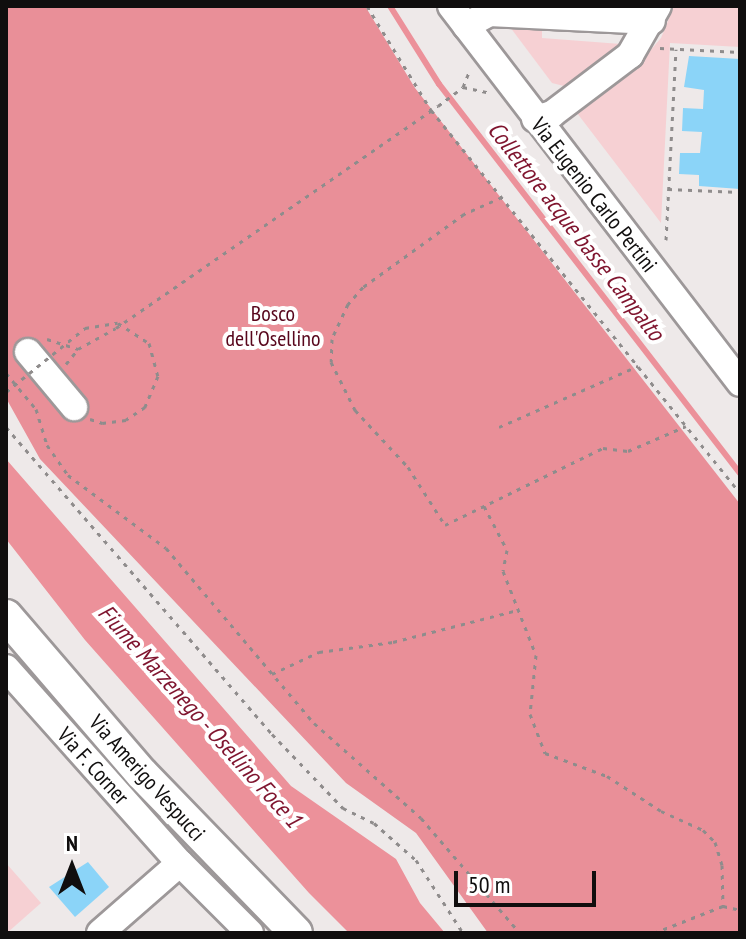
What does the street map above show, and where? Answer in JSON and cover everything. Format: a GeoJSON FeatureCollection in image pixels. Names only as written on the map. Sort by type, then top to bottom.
{"type":"FeatureCollection","features":[{"type":"Feature","properties":{"kind":"main road","name":"Via Amerigo Vespucci"},"geometry":{"type":"LineString","coordinates":[[6,616],[142,774],[296,933]]}},
{"type":"Feature","properties":{"kind":"street"},"geometry":{"type":"LineString","coordinates":[[458,16],[489,13],[655,14],[637,47],[557,110],[535,119]]}},
{"type":"Feature","properties":{"kind":"street","name":"Via Eugenio Carlo Pertini"},"geometry":{"type":"LineString","coordinates":[[458,16],[740,383]]}},
{"type":"Feature","properties":{"kind":"street"},"geometry":{"type":"LineString","coordinates":[[34,344],[74,407]]}},
{"type":"Feature","properties":{"kind":"street","name":"Via F. Corner"},"geometry":{"type":"LineString","coordinates":[[6,668],[180,863],[250,933]]}},
{"type":"Feature","properties":{"kind":"street"},"geometry":{"type":"LineString","coordinates":[[100,933],[180,863]]}},
{"type":"Feature","properties":{"kind":"path"},"geometry":{"type":"LineString","coordinates":[[367,6],[431,110],[740,493]]}},
{"type":"Feature","properties":{"kind":"path"},"geometry":{"type":"LineString","coordinates":[[637,47],[740,52]]}},
{"type":"Feature","properties":{"kind":"path"},"geometry":{"type":"LineString","coordinates":[[666,240],[676,49]]}},
{"type":"Feature","properties":{"kind":"path"},"geometry":{"type":"LineString","coordinates":[[6,392],[85,328],[118,323],[149,343],[158,376],[145,407],[126,420],[102,423],[74,407],[62,376],[78,349],[116,328],[431,110],[438,106],[462,88],[475,59]]}},
{"type":"Feature","properties":{"kind":"path"},"geometry":{"type":"LineString","coordinates":[[462,88],[490,93]]}},
{"type":"Feature","properties":{"kind":"path"},"geometry":{"type":"LineString","coordinates":[[668,189],[740,192]]}},
{"type":"Feature","properties":{"kind":"path"},"geometry":{"type":"LineString","coordinates":[[502,197],[464,214],[363,287],[332,339],[331,362],[355,410],[414,475],[445,525],[603,448],[628,451],[686,426]]}},
{"type":"Feature","properties":{"kind":"path"},"geometry":{"type":"LineString","coordinates":[[34,344],[78,349]]}},
{"type":"Feature","properties":{"kind":"path"},"geometry":{"type":"LineString","coordinates":[[499,427],[638,366]]}},
{"type":"Feature","properties":{"kind":"path"},"geometry":{"type":"LineString","coordinates":[[6,373],[36,409],[47,445],[68,475],[166,548],[270,675],[344,753],[421,818],[520,933]]}},
{"type":"Feature","properties":{"kind":"path"},"geometry":{"type":"LineString","coordinates":[[6,427],[272,734],[343,808],[374,823],[416,860],[463,933]]}},
{"type":"Feature","properties":{"kind":"path"},"geometry":{"type":"LineString","coordinates":[[484,506],[507,550],[503,571],[538,667],[530,714],[545,753],[575,768],[607,776],[661,811],[703,830],[719,854],[723,906]]}},
{"type":"Feature","properties":{"kind":"path"},"geometry":{"type":"LineString","coordinates":[[270,675],[319,652],[393,642],[518,610]]}},
{"type":"Feature","properties":{"kind":"path"},"geometry":{"type":"LineString","coordinates":[[654,933],[723,906],[740,910]]}},
{"type":"Feature","properties":{"kind":"shaded area"},"geometry":{"type":"Polygon","coordinates":[[[674,6],[740,6],[740,47],[670,43],[661,223],[577,113],[643,59],[661,38],[674,6]]]}},
{"type":"Feature","properties":{"kind":"shaded area"},"geometry":{"type":"Polygon","coordinates":[[[510,27],[542,28],[542,38],[621,44],[564,86],[552,83],[510,27]]]}},
{"type":"Feature","properties":{"kind":"shaded area"},"geometry":{"type":"Polygon","coordinates":[[[6,863],[41,903],[7,933],[6,933],[6,863]]]}},
{"type":"Feature","properties":{"kind":"green space","name":"Bosco dell'Osellino"},"geometry":{"type":"Polygon","coordinates":[[[6,6],[365,6],[415,88],[740,504],[740,933],[488,933],[416,833],[346,783],[40,459],[6,398],[6,6]]]}},
{"type":"Feature","properties":{"kind":"water","name":"Fiume Marzenego - Osellino Foce 1"},"geometry":{"type":"Polygon","coordinates":[[[6,459],[291,786],[396,859],[420,903],[445,933],[349,933],[309,893],[85,640],[6,539],[6,459]]]}},
{"type":"Feature","properties":{"kind":"building"},"geometry":{"type":"Polygon","coordinates":[[[689,56],[740,59],[740,189],[699,186],[699,175],[679,174],[680,153],[700,153],[702,132],[682,131],[683,108],[703,109],[704,90],[684,87],[689,56]]]}},
{"type":"Feature","properties":{"kind":"building"},"geometry":{"type":"Polygon","coordinates":[[[88,862],[109,887],[75,917],[49,887],[88,862]]]}},
{"type":"Feature","properties":{"kind":"waterway","name":"Collettore acque basse Campalto"},"geometry":{"type":"LineString","coordinates":[[390,6],[439,84],[740,473]]}}]}
